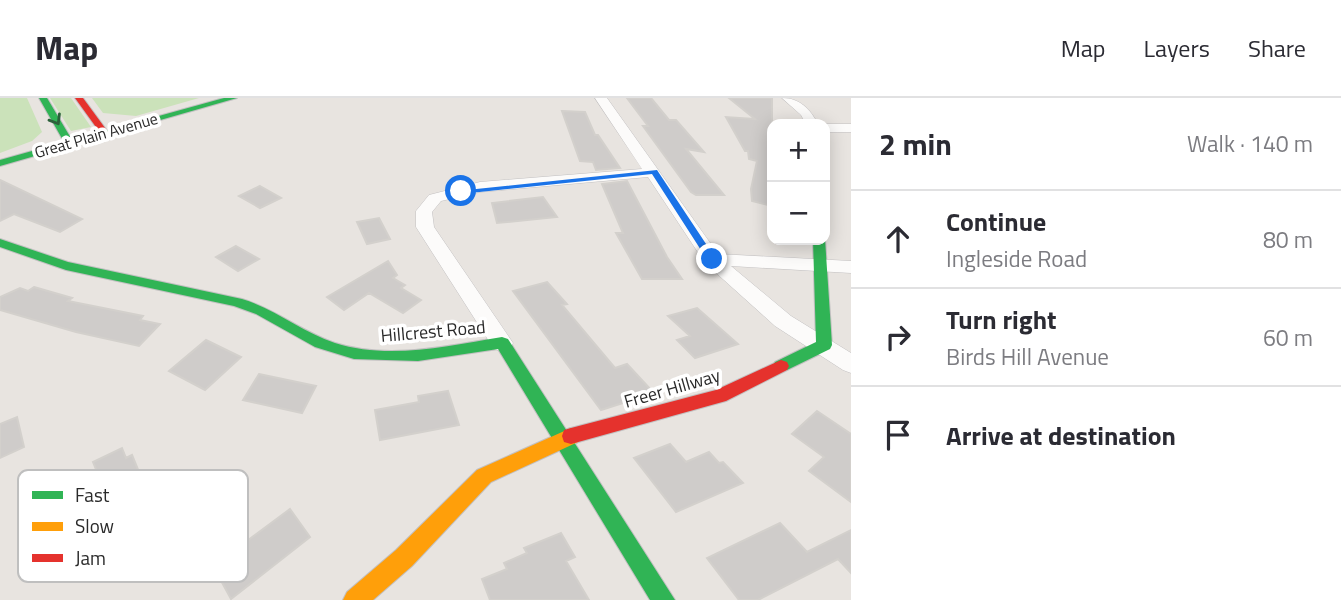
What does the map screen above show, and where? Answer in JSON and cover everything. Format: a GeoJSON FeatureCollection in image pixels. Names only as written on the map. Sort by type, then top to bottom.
{"type":"FeatureCollection","features":[{"type":"Feature","properties":{"kind":"street"},"geometry":{"type":"LineString","coordinates":[[43,98],[69,142]]}},
{"type":"Feature","properties":{"kind":"street"},"geometry":{"type":"LineString","coordinates":[[79,98],[104,132]]}},
{"type":"Feature","properties":{"kind":"street","name":"Great Plain Avenue"},"geometry":{"type":"LineString","coordinates":[[0,163],[233,98]]}},
{"type":"Feature","properties":{"kind":"street"},"geometry":{"type":"LineString","coordinates":[[601,98],[712,259],[783,321],[851,364]]}},
{"type":"Feature","properties":{"kind":"street"},"geometry":{"type":"LineString","coordinates":[[788,98],[809,119]]}},
{"type":"Feature","properties":{"kind":"street"},"geometry":{"type":"LineString","coordinates":[[830,128],[851,128]]}},
{"type":"Feature","properties":{"kind":"street"},"geometry":{"type":"LineString","coordinates":[[502,343],[425,227],[425,211],[435,198],[480,187],[654,172]]}},
{"type":"Feature","properties":{"kind":"street","name":"Hillcrest Road"},"geometry":{"type":"LineString","coordinates":[[0,243],[73,268],[173,286],[247,305],[291,330],[346,351],[370,355],[426,354],[502,343],[564,438],[663,600]]}},
{"type":"Feature","properties":{"kind":"street"},"geometry":{"type":"LineString","coordinates":[[819,245],[824,345]]}},
{"type":"Feature","properties":{"kind":"street"},"geometry":{"type":"LineString","coordinates":[[712,259],[851,267]]}},
{"type":"Feature","properties":{"kind":"street","name":"Freer Hillway"},"geometry":{"type":"LineString","coordinates":[[355,600],[404,558],[484,476],[564,438],[720,396],[824,345]]}},
{"type":"Feature","properties":{"kind":"green space"},"geometry":{"type":"Polygon","coordinates":[[[0,98],[27,98],[42,132],[32,141],[0,153],[0,98]]]}},
{"type":"Feature","properties":{"kind":"green space"},"geometry":{"type":"Polygon","coordinates":[[[50,98],[71,98],[91,127],[71,131],[50,98]]]}},
{"type":"Feature","properties":{"kind":"green space"},"geometry":{"type":"Polygon","coordinates":[[[92,98],[199,98],[136,116],[103,113],[92,98]]]}},
{"type":"Feature","properties":{"kind":"building"},"geometry":{"type":"Polygon","coordinates":[[[627,98],[651,98],[669,120],[676,120],[704,152],[686,149],[724,195],[696,195],[691,192],[643,126],[648,126],[627,98]]]}},
{"type":"Feature","properties":{"kind":"building"},"geometry":{"type":"Polygon","coordinates":[[[729,98],[772,98],[772,119],[767,119],[767,205],[752,201],[751,189],[757,161],[749,159],[748,151],[745,151],[726,117],[755,119],[729,98]]]}},
{"type":"Feature","properties":{"kind":"building"},"geometry":{"type":"Polygon","coordinates":[[[562,111],[585,112],[595,135],[598,135],[620,168],[596,170],[593,162],[580,161],[562,111]]]}},
{"type":"Feature","properties":{"kind":"building"},"geometry":{"type":"Polygon","coordinates":[[[0,180],[82,219],[60,232],[14,214],[0,221],[0,180]]]}},
{"type":"Feature","properties":{"kind":"building"},"geometry":{"type":"Polygon","coordinates":[[[627,181],[667,257],[682,279],[642,279],[616,233],[623,233],[602,184],[627,181]]]}},
{"type":"Feature","properties":{"kind":"building"},"geometry":{"type":"Polygon","coordinates":[[[260,186],[281,198],[260,208],[239,196],[260,186]]]}},
{"type":"Feature","properties":{"kind":"building"},"geometry":{"type":"Polygon","coordinates":[[[543,197],[557,217],[497,223],[492,203],[543,197]]]}},
{"type":"Feature","properties":{"kind":"building"},"geometry":{"type":"Polygon","coordinates":[[[379,218],[390,239],[367,244],[357,222],[379,218]]]}},
{"type":"Feature","properties":{"kind":"building"},"geometry":{"type":"Polygon","coordinates":[[[236,246],[259,259],[238,271],[216,257],[236,246]]]}},
{"type":"Feature","properties":{"kind":"building"},"geometry":{"type":"Polygon","coordinates":[[[388,261],[397,275],[393,278],[405,285],[401,288],[421,300],[403,313],[369,293],[344,310],[327,297],[388,261]]]}},
{"type":"Feature","properties":{"kind":"building"},"geometry":{"type":"Polygon","coordinates":[[[547,282],[567,304],[562,305],[615,368],[627,364],[654,393],[601,410],[513,291],[547,282]]]}},
{"type":"Feature","properties":{"kind":"building"},"geometry":{"type":"Polygon","coordinates":[[[34,287],[72,298],[68,301],[143,316],[140,320],[160,324],[139,346],[76,332],[0,310],[0,297],[20,288],[28,291],[34,287]]]}},
{"type":"Feature","properties":{"kind":"building"},"geometry":{"type":"Polygon","coordinates":[[[697,308],[738,344],[695,358],[677,340],[690,336],[668,316],[697,308]]]}},
{"type":"Feature","properties":{"kind":"building"},"geometry":{"type":"Polygon","coordinates":[[[206,340],[241,357],[205,390],[169,371],[206,340]]]}},
{"type":"Feature","properties":{"kind":"building"},"geometry":{"type":"Polygon","coordinates":[[[259,374],[316,386],[302,413],[243,400],[259,374]]]}},
{"type":"Feature","properties":{"kind":"building"},"geometry":{"type":"Polygon","coordinates":[[[448,391],[459,425],[380,440],[375,410],[419,402],[418,396],[448,391]]]}},
{"type":"Feature","properties":{"kind":"building"},"geometry":{"type":"Polygon","coordinates":[[[817,411],[851,434],[851,502],[809,471],[824,457],[792,434],[817,411]]]}},
{"type":"Feature","properties":{"kind":"building"},"geometry":{"type":"Polygon","coordinates":[[[17,417],[24,447],[0,458],[0,424],[17,417]]]}},
{"type":"Feature","properties":{"kind":"building"},"geometry":{"type":"Polygon","coordinates":[[[670,444],[686,462],[709,452],[743,483],[676,512],[634,458],[670,444]]]}},
{"type":"Feature","properties":{"kind":"building"},"geometry":{"type":"Polygon","coordinates":[[[122,448],[126,458],[132,455],[138,470],[96,470],[93,462],[122,448]]]}},
{"type":"Feature","properties":{"kind":"building"},"geometry":{"type":"Polygon","coordinates":[[[290,509],[310,537],[231,599],[222,582],[248,582],[248,540],[290,509]]]}},
{"type":"Feature","properties":{"kind":"building"},"geometry":{"type":"Polygon","coordinates":[[[780,523],[807,552],[851,530],[851,573],[838,559],[758,600],[739,600],[707,558],[780,523]]]}},
{"type":"Feature","properties":{"kind":"building"},"geometry":{"type":"Polygon","coordinates":[[[561,533],[575,557],[566,561],[589,600],[490,600],[482,579],[507,569],[504,563],[527,553],[524,548],[561,533]]]}},
{"type":"Feature","properties":{"kind":"traffic: fast"},"geometry":{"type":"LineString","coordinates":[[43,98],[69,143]]}},
{"type":"Feature","properties":{"kind":"traffic: fast"},"geometry":{"type":"LineString","coordinates":[[0,163],[233,98]]}},
{"type":"Feature","properties":{"kind":"traffic: fast"},"geometry":{"type":"LineString","coordinates":[[0,243],[66,266],[237,302],[261,311],[321,343],[354,353],[375,356],[418,355],[502,343],[663,600]]}},
{"type":"Feature","properties":{"kind":"traffic: fast"},"geometry":{"type":"LineString","coordinates":[[781,366],[824,345],[819,245]]}},
{"type":"Feature","properties":{"kind":"traffic: slow"},"geometry":{"type":"LineString","coordinates":[[355,600],[404,558],[484,476],[571,436]]}},
{"type":"Feature","properties":{"kind":"traffic: jam"},"geometry":{"type":"LineString","coordinates":[[79,98],[104,132]]}},
{"type":"Feature","properties":{"kind":"traffic: jam"},"geometry":{"type":"LineString","coordinates":[[571,436],[720,396],[781,366]]}},
{"type":"Feature","properties":{"kind":"route"},"geometry":{"type":"LineString","coordinates":[[461,191],[480,187],[654,172],[712,259]]}}]}
